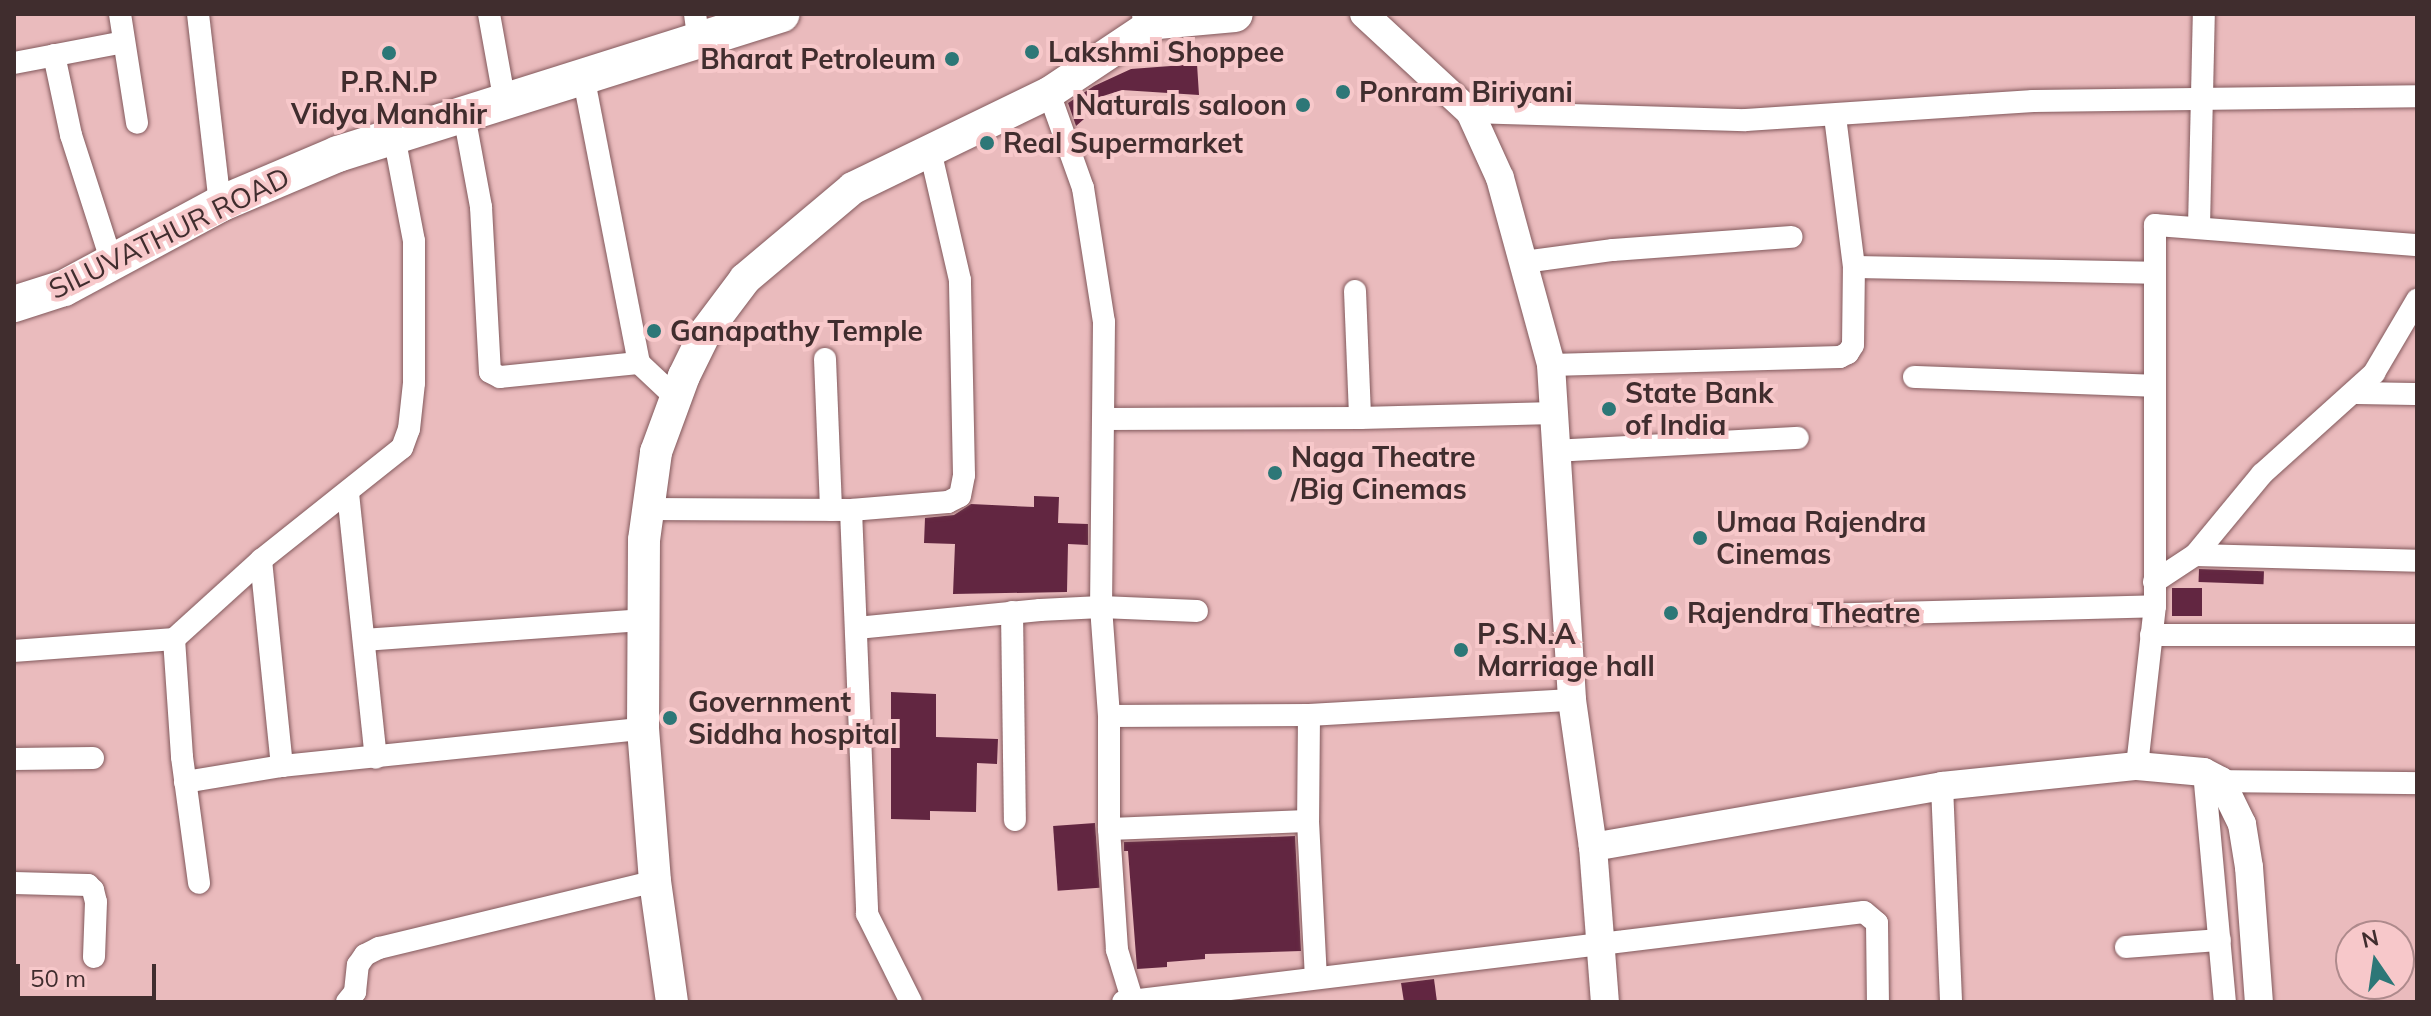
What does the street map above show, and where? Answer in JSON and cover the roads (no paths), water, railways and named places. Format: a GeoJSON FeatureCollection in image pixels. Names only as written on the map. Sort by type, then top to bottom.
{"type":"FeatureCollection","features":[{"type":"Feature","properties":{"kind":"main road","name":"SILUVATHUR ROAD"},"geometry":{"type":"LineString","coordinates":[[14,304],[64,288],[220,204],[338,154],[584,79],[697,28],[781,14]]}},
{"type":"Feature","properties":{"kind":"main road"},"geometry":{"type":"LineString","coordinates":[[672,1002],[655,881],[643,729],[648,509],[656,452],[706,331],[745,279],[853,188],[1049,93],[1153,18],[1235,14]]}},
{"type":"Feature","properties":{"kind":"street"},"geometry":{"type":"LineString","coordinates":[[120,14],[137,123]]}},
{"type":"Feature","properties":{"kind":"street"},"geometry":{"type":"LineString","coordinates":[[198,14],[220,204]]}},
{"type":"Feature","properties":{"kind":"street"},"geometry":{"type":"LineString","coordinates":[[489,14],[505,103]]}},
{"type":"Feature","properties":{"kind":"street"},"geometry":{"type":"LineString","coordinates":[[1364,14],[1470,112],[1500,178],[1551,365],[1572,700],[1593,847],[1605,1002]]}},
{"type":"Feature","properties":{"kind":"street"},"geometry":{"type":"LineString","coordinates":[[2199,227],[2204,14]]}},
{"type":"Feature","properties":{"kind":"street"},"geometry":{"type":"LineString","coordinates":[[14,63],[124,42]]}},
{"type":"Feature","properties":{"kind":"street"},"geometry":{"type":"LineString","coordinates":[[54,55],[71,135],[112,263]]}},
{"type":"Feature","properties":{"kind":"street"},"geometry":{"type":"LineString","coordinates":[[584,79],[639,363],[676,398]]}},
{"type":"Feature","properties":{"kind":"street"},"geometry":{"type":"LineString","coordinates":[[1049,93],[1083,188],[1104,322],[1101,607],[1109,716],[1109,829],[1117,950],[1130,1001],[1864,912],[1877,923],[1878,1002]]}},
{"type":"Feature","properties":{"kind":"street"},"geometry":{"type":"LineString","coordinates":[[1470,112],[1746,120],[2033,101],[2417,96]]}},
{"type":"Feature","properties":{"kind":"street"},"geometry":{"type":"LineString","coordinates":[[464,115],[481,207],[490,372],[500,377],[639,363]]}},
{"type":"Feature","properties":{"kind":"street"},"geometry":{"type":"LineString","coordinates":[[1551,365],[1840,357],[1853,345],[1854,267],[1835,116]]}},
{"type":"Feature","properties":{"kind":"street"},"geometry":{"type":"LineString","coordinates":[[14,651],[174,639],[261,560],[402,448],[409,429],[414,383],[414,241],[394,136]]}},
{"type":"Feature","properties":{"kind":"street"},"geometry":{"type":"LineString","coordinates":[[648,509],[841,510],[948,502],[960,496],[964,475],[960,280],[930,150]]}},
{"type":"Feature","properties":{"kind":"street"},"geometry":{"type":"LineString","coordinates":[[2137,766],[2155,606],[2155,225],[2417,245]]}},
{"type":"Feature","properties":{"kind":"street"},"geometry":{"type":"LineString","coordinates":[[1524,262],[1613,250],[1792,237]]}},
{"type":"Feature","properties":{"kind":"street"},"geometry":{"type":"LineString","coordinates":[[1854,267],[2155,273]]}},
{"type":"Feature","properties":{"kind":"street"},"geometry":{"type":"LineString","coordinates":[[1355,291],[1360,418]]}},
{"type":"Feature","properties":{"kind":"street"},"geometry":{"type":"LineString","coordinates":[[2154,582],[2195,555],[2262,474],[2374,373],[2417,300]]}},
{"type":"Feature","properties":{"kind":"street"},"geometry":{"type":"LineString","coordinates":[[825,359],[857,628],[867,914],[911,1002]]}},
{"type":"Feature","properties":{"kind":"street"},"geometry":{"type":"LineString","coordinates":[[1914,377],[2155,386]]}},
{"type":"Feature","properties":{"kind":"street"},"geometry":{"type":"LineString","coordinates":[[2354,393],[2417,394]]}},
{"type":"Feature","properties":{"kind":"street"},"geometry":{"type":"LineString","coordinates":[[1104,419],[1360,418],[1555,413]]}},
{"type":"Feature","properties":{"kind":"street"},"geometry":{"type":"LineString","coordinates":[[1555,451],[1798,438]]}},
{"type":"Feature","properties":{"kind":"street"},"geometry":{"type":"LineString","coordinates":[[348,493],[376,758]]}},
{"type":"Feature","properties":{"kind":"street"},"geometry":{"type":"LineString","coordinates":[[2195,555],[2417,561]]}},
{"type":"Feature","properties":{"kind":"street"},"geometry":{"type":"LineString","coordinates":[[261,560],[282,766]]}},
{"type":"Feature","properties":{"kind":"street"},"geometry":{"type":"LineString","coordinates":[[1818,615],[2155,606]]}},
{"type":"Feature","properties":{"kind":"street"},"geometry":{"type":"LineString","coordinates":[[857,628],[1012,612],[1101,607],[1197,611]]}},
{"type":"Feature","properties":{"kind":"street"},"geometry":{"type":"LineString","coordinates":[[1012,612],[1015,820]]}},
{"type":"Feature","properties":{"kind":"street"},"geometry":{"type":"LineString","coordinates":[[364,640],[644,620]]}},
{"type":"Feature","properties":{"kind":"street"},"geometry":{"type":"LineString","coordinates":[[2151,635],[2417,635]]}},
{"type":"Feature","properties":{"kind":"street"},"geometry":{"type":"LineString","coordinates":[[174,639],[185,782],[199,883]]}},
{"type":"Feature","properties":{"kind":"street"},"geometry":{"type":"LineString","coordinates":[[1109,716],[1309,715],[1572,700]]}},
{"type":"Feature","properties":{"kind":"street"},"geometry":{"type":"LineString","coordinates":[[1309,715],[1308,821],[1316,978]]}},
{"type":"Feature","properties":{"kind":"street"},"geometry":{"type":"LineString","coordinates":[[185,782],[282,766],[643,729]]}},
{"type":"Feature","properties":{"kind":"street"},"geometry":{"type":"LineString","coordinates":[[14,759],[93,758]]}},
{"type":"Feature","properties":{"kind":"street"},"geometry":{"type":"LineString","coordinates":[[1593,847],[1942,786],[2137,766],[2212,777],[2417,783]]}},
{"type":"Feature","properties":{"kind":"street"},"geometry":{"type":"LineString","coordinates":[[2212,777],[2242,824],[2249,867],[2259,1002]]}},
{"type":"Feature","properties":{"kind":"street"},"geometry":{"type":"LineString","coordinates":[[2212,777],[2225,1002]]}},
{"type":"Feature","properties":{"kind":"street"},"geometry":{"type":"LineString","coordinates":[[1942,786],[1951,1002]]}},
{"type":"Feature","properties":{"kind":"street"},"geometry":{"type":"LineString","coordinates":[[1109,829],[1308,821]]}},
{"type":"Feature","properties":{"kind":"street"},"geometry":{"type":"LineString","coordinates":[[347,1002],[355,992],[358,965],[365,955],[379,948],[655,881]]}},
{"type":"Feature","properties":{"kind":"street"},"geometry":{"type":"LineString","coordinates":[[14,883],[88,885],[96,902],[94,957]]}},
{"type":"Feature","properties":{"kind":"street"},"geometry":{"type":"LineString","coordinates":[[2126,947],[2220,940]]}},
{"type":"Feature","properties":{"kind":"place","name":"Lakshmi Shoppee"},"geometry":{"type":"Point","coordinates":[1032,52]}},
{"type":"Feature","properties":{"kind":"place","name":"P.R.N.P Vidya Mandhir"},"geometry":{"type":"Point","coordinates":[389,53]}},
{"type":"Feature","properties":{"kind":"place","name":"Bharat Petroleum"},"geometry":{"type":"Point","coordinates":[952,59]}},
{"type":"Feature","properties":{"kind":"place","name":"Ponram Biriyani"},"geometry":{"type":"Point","coordinates":[1343,92]}},
{"type":"Feature","properties":{"kind":"place","name":"Naturals saloon"},"geometry":{"type":"Point","coordinates":[1303,105]}},
{"type":"Feature","properties":{"kind":"place","name":"Real Supermarket"},"geometry":{"type":"Point","coordinates":[987,143]}},
{"type":"Feature","properties":{"kind":"place","name":"Ganapathy Temple"},"geometry":{"type":"Point","coordinates":[654,331]}},
{"type":"Feature","properties":{"kind":"place","name":"State Bank of India"},"geometry":{"type":"Point","coordinates":[1609,409]}},
{"type":"Feature","properties":{"kind":"place","name":"Naga Theatre /Big Cinemas"},"geometry":{"type":"Point","coordinates":[1275,473]}},
{"type":"Feature","properties":{"kind":"place","name":"Umaa Rajendra Cinemas"},"geometry":{"type":"Point","coordinates":[1700,538]}},
{"type":"Feature","properties":{"kind":"place","name":"Rajendra Theatre"},"geometry":{"type":"Point","coordinates":[1671,613]}},
{"type":"Feature","properties":{"kind":"place","name":"P.S.N.A Marriage hall"},"geometry":{"type":"Point","coordinates":[1461,650]}},
{"type":"Feature","properties":{"kind":"place","name":"Government Siddha hospital"},"geometry":{"type":"Point","coordinates":[670,718]}}]}
